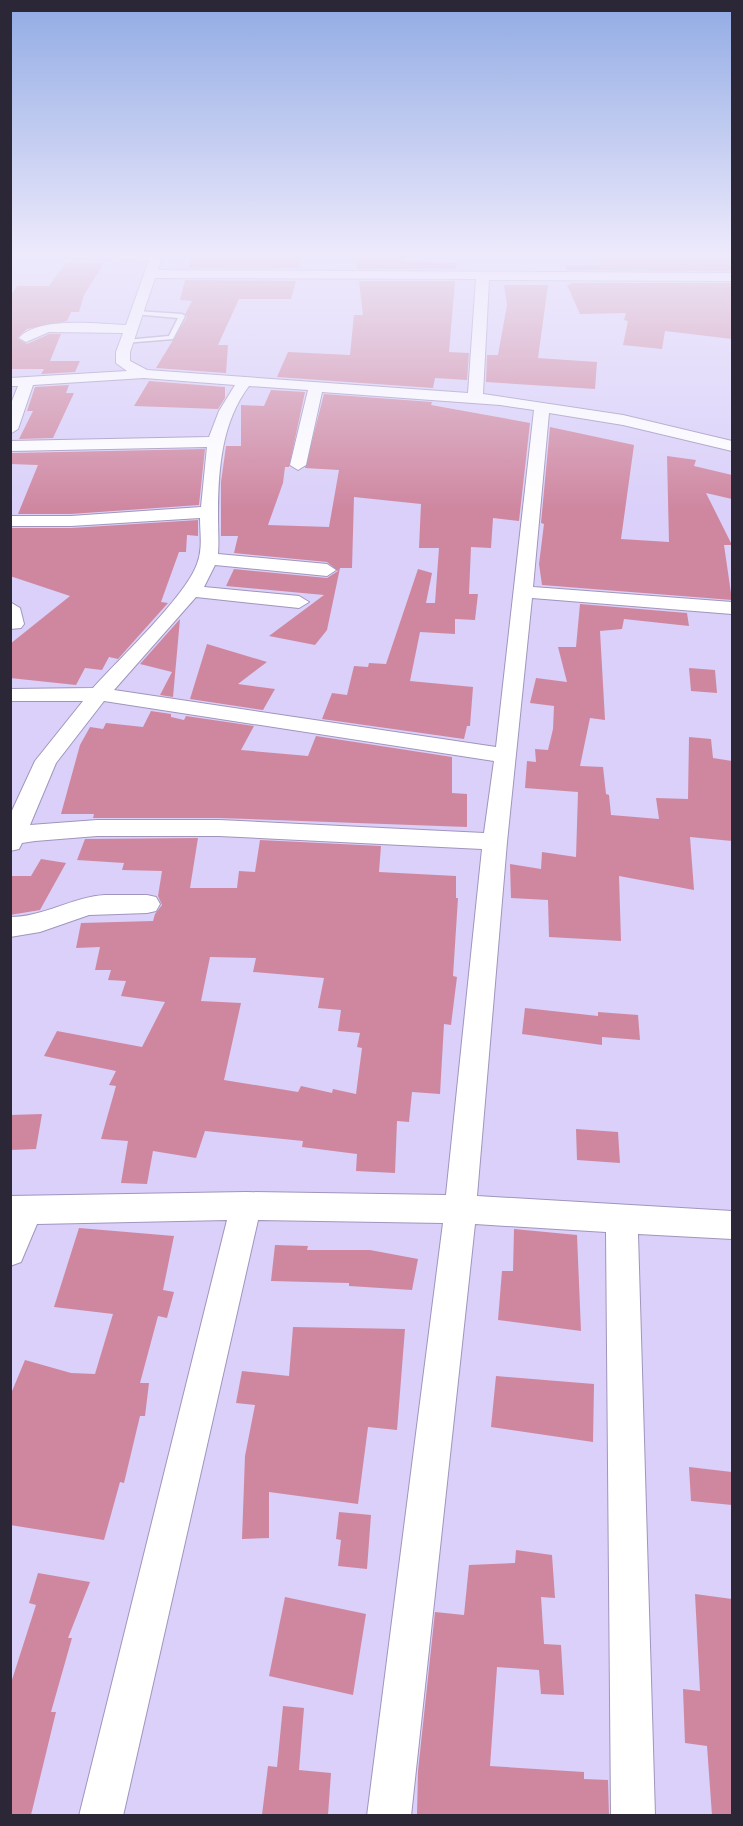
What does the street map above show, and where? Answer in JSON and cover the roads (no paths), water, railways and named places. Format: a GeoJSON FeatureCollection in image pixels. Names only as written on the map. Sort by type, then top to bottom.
{"type":"FeatureCollection","features":[{"type":"Feature","properties":{"kind":"street"},"geometry":{"type":"LineString","coordinates":[[127,339],[123,363],[144,374]]}},
{"type":"Feature","properties":{"kind":"street"},"geometry":{"type":"LineString","coordinates":[[475,398],[479,339]]}},
{"type":"Feature","properties":{"kind":"street"},"geometry":{"type":"LineString","coordinates":[[10,381],[144,374],[475,398],[542,406],[623,420],[732,446]]}},
{"type":"Feature","properties":{"kind":"street"},"geometry":{"type":"LineString","coordinates":[[10,429],[27,381]]}},
{"type":"Feature","properties":{"kind":"street"},"geometry":{"type":"LineString","coordinates":[[245,382],[234,394],[215,442],[209,512],[208,559],[191,591],[99,694],[46,761],[15,828],[45,830],[292,828],[495,842]]}},
{"type":"Feature","properties":{"kind":"street"},"geometry":{"type":"LineString","coordinates":[[298,465],[316,387]]}},
{"type":"Feature","properties":{"kind":"street"},"geometry":{"type":"LineString","coordinates":[[389,1815],[460,1209],[495,842],[542,406]]}},
{"type":"Feature","properties":{"kind":"street"},"geometry":{"type":"LineString","coordinates":[[10,446],[215,442]]}},
{"type":"Feature","properties":{"kind":"street"},"geometry":{"type":"LineString","coordinates":[[10,521],[71,521],[209,512]]}},
{"type":"Feature","properties":{"kind":"street"},"geometry":{"type":"LineString","coordinates":[[208,559],[327,570]]}},
{"type":"Feature","properties":{"kind":"street"},"geometry":{"type":"LineString","coordinates":[[191,591],[299,602]]}},
{"type":"Feature","properties":{"kind":"street"},"geometry":{"type":"LineString","coordinates":[[523,592],[732,608]]}},
{"type":"Feature","properties":{"kind":"street"},"geometry":{"type":"LineString","coordinates":[[10,695],[99,694],[506,756]]}},
{"type":"Feature","properties":{"kind":"street"},"geometry":{"type":"LineString","coordinates":[[10,927],[33,926],[49,922],[83,906],[147,904]]}},
{"type":"Feature","properties":{"kind":"street"},"geometry":{"type":"LineString","coordinates":[[101,1815],[246,1206]]}},
{"type":"Feature","properties":{"kind":"street"},"geometry":{"type":"LineString","coordinates":[[10,1251],[18,1210],[246,1206],[460,1209],[732,1225]]}},
{"type":"Feature","properties":{"kind":"street"},"geometry":{"type":"LineString","coordinates":[[622,1218],[633,1815]]}}]}
